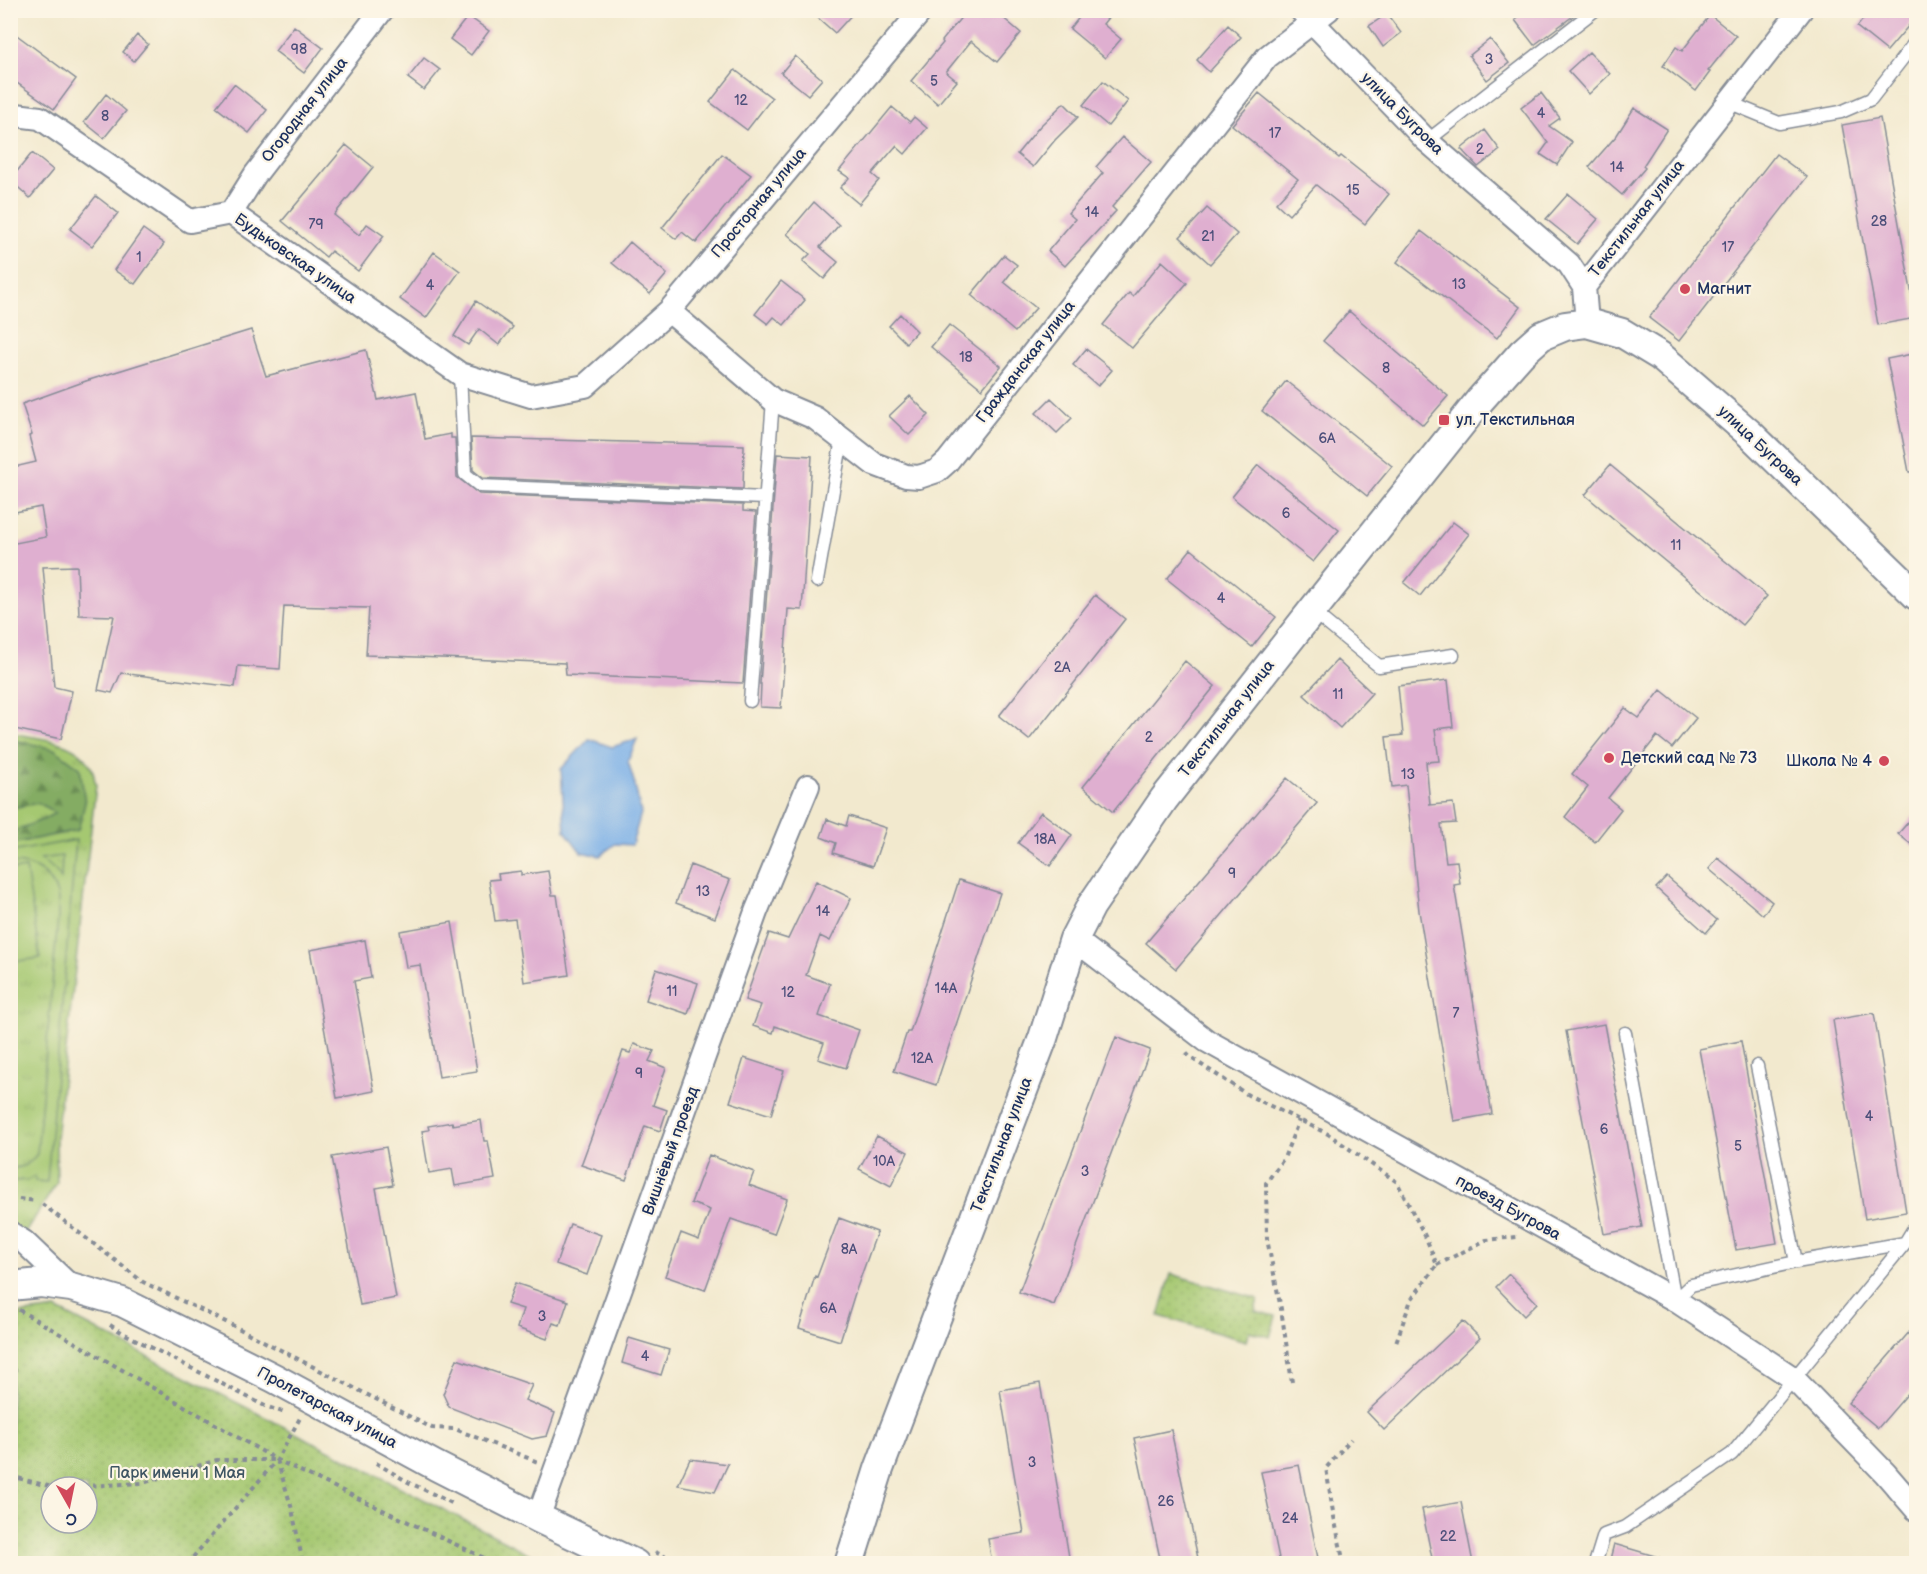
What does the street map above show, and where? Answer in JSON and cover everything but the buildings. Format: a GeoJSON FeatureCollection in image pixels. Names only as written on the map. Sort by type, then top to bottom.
{"type":"FeatureCollection","features":[{"type":"Feature","properties":{"kind":"street","name":"Огородная улица"},"geometry":{"type":"LineString","coordinates":[[231,213],[255,175],[382,10]]}},
{"type":"Feature","properties":{"kind":"street","name":"Просторная улица"},"geometry":{"type":"LineString","coordinates":[[585,386],[669,311],[922,10]]}},
{"type":"Feature","properties":{"kind":"street","name":"Текстильная улица"},"geometry":{"type":"LineString","coordinates":[[849,1563],[879,1469],[1043,1038],[1074,939],[1091,906],[1164,799],[1480,400],[1522,353],[1541,336],[1565,326],[1587,322],[1584,287],[1802,10]]}},
{"type":"Feature","properties":{"kind":"street","name":"Гражданская улица"},"geometry":{"type":"LineString","coordinates":[[669,311],[772,400],[815,418],[874,464],[906,476],[919,477],[937,471],[947,462],[1267,57],[1313,14]]}},
{"type":"Feature","properties":{"kind":"street","name":"улица Бугрова"},"geometry":{"type":"LineString","coordinates":[[1313,14],[1427,141],[1569,264],[1584,287]]}},
{"type":"Feature","properties":{"kind":"street","name":"Будьковская улица"},"geometry":{"type":"LineString","coordinates":[[10,116],[40,118],[190,221],[231,213],[460,374],[531,396],[585,386]]}},
{"type":"Feature","properties":{"kind":"street","name":"улица Бугрова"},"geometry":{"type":"LineString","coordinates":[[1587,322],[1622,333],[1660,356],[1750,434],[1917,596]]}},
{"type":"Feature","properties":{"kind":"street","name":"Вишнёвый проезд"},"geometry":{"type":"LineString","coordinates":[[538,1518],[756,912],[808,786]]}},
{"type":"Feature","properties":{"kind":"street","name":"проезд Бугрова"},"geometry":{"type":"LineString","coordinates":[[1074,939],[1206,1041],[1675,1300],[1793,1378],[1917,1509]]}},
{"type":"Feature","properties":{"kind":"street"},"geometry":{"type":"LineString","coordinates":[[10,1233],[24,1242],[71,1287]]}},
{"type":"Feature","properties":{"kind":"street","name":"Пролетарская улица"},"geometry":{"type":"LineString","coordinates":[[10,1286],[41,1283],[71,1287],[122,1302],[274,1378],[436,1466],[538,1518],[644,1557]]}},
{"type":"Feature","properties":{"kind":"lane"},"geometry":{"type":"LineString","coordinates":[[1427,141],[1595,10]]}},
{"type":"Feature","properties":{"kind":"lane"},"geometry":{"type":"LineString","coordinates":[[1728,102],[1779,123],[1841,112],[1871,99],[1917,41]]}},
{"type":"Feature","properties":{"kind":"lane"},"geometry":{"type":"LineString","coordinates":[[460,374],[465,474],[480,486],[765,498]]}},
{"type":"Feature","properties":{"kind":"lane"},"geometry":{"type":"LineString","coordinates":[[750,701],[772,400]]}},
{"type":"Feature","properties":{"kind":"lane"},"geometry":{"type":"LineString","coordinates":[[817,581],[842,439]]}},
{"type":"Feature","properties":{"kind":"lane"},"geometry":{"type":"LineString","coordinates":[[1312,611],[1379,666],[1453,655]]}},
{"type":"Feature","properties":{"kind":"lane"},"geometry":{"type":"LineString","coordinates":[[1625,1033],[1675,1300]]}},
{"type":"Feature","properties":{"kind":"lane"},"geometry":{"type":"LineString","coordinates":[[1757,1066],[1796,1262]]}},
{"type":"Feature","properties":{"kind":"lane"},"geometry":{"type":"LineString","coordinates":[[1595,1563],[1604,1535],[1625,1527],[1732,1454],[1905,1244],[1917,1225]]}},
{"type":"Feature","properties":{"kind":"lane"},"geometry":{"type":"LineString","coordinates":[[1675,1300],[1691,1285],[1796,1262],[1905,1244]]}},
{"type":"Feature","properties":{"kind":"path"},"geometry":{"type":"LineString","coordinates":[[1184,1050],[1191,1058],[1248,1095],[1329,1134],[1397,1182],[1426,1238],[1437,1265]]}},
{"type":"Feature","properties":{"kind":"path"},"geometry":{"type":"LineString","coordinates":[[1292,1382],[1267,1239],[1266,1183],[1284,1158],[1299,1120]]}},
{"type":"Feature","properties":{"kind":"path"},"geometry":{"type":"LineString","coordinates":[[10,1198],[36,1201]]}},
{"type":"Feature","properties":{"kind":"path"},"geometry":{"type":"LineString","coordinates":[[42,1204],[143,1282],[432,1428],[455,1430],[555,1469]]}},
{"type":"Feature","properties":{"kind":"path"},"geometry":{"type":"LineString","coordinates":[[1395,1345],[1411,1300],[1437,1265],[1486,1240],[1527,1236]]}},
{"type":"Feature","properties":{"kind":"path"},"geometry":{"type":"LineString","coordinates":[[10,1305],[277,1460],[497,1563]]}},
{"type":"Feature","properties":{"kind":"path"},"geometry":{"type":"LineString","coordinates":[[103,1320],[123,1333],[265,1406],[300,1418],[277,1460],[187,1563]]}},
{"type":"Feature","properties":{"kind":"path"},"geometry":{"type":"LineString","coordinates":[[10,1360],[15,1370],[10,1382]]}},
{"type":"Feature","properties":{"kind":"path"},"geometry":{"type":"LineString","coordinates":[[1344,1563],[1326,1468],[1351,1438]]}},
{"type":"Feature","properties":{"kind":"path"},"geometry":{"type":"LineString","coordinates":[[99,1485],[143,1483],[217,1461],[277,1460]]}},
{"type":"Feature","properties":{"kind":"path"},"geometry":{"type":"LineString","coordinates":[[277,1460],[292,1509],[303,1563]]}},
{"type":"Feature","properties":{"kind":"path"},"geometry":{"type":"LineString","coordinates":[[10,1476],[39,1484]]}},
{"type":"Feature","properties":{"kind":"path"},"geometry":{"type":"LineString","coordinates":[[644,1557],[682,1563]]}},
{"type":"Feature","properties":{"kind":"green space"},"geometry":{"type":"Polygon","coordinates":[[[11,733],[56,741],[77,751],[91,767],[96,785],[56,1138],[57,1183],[11,1255],[11,733]]]}},
{"type":"Feature","properties":{"kind":"green space"},"geometry":{"type":"Polygon","coordinates":[[[11,741],[54,749],[80,768],[85,803],[78,830],[11,844],[11,832],[55,813],[39,803],[11,808],[11,786],[15,781],[11,769],[11,741]]]}},
{"type":"Feature","properties":{"kind":"green space"},"geometry":{"type":"Polygon","coordinates":[[[76,840],[47,1182],[35,1181],[35,1176],[28,1180],[13,1181],[11,1180],[11,1168],[26,1165],[37,1154],[58,900],[54,887],[45,874],[25,864],[11,864],[11,852],[76,840]],[[62,856],[40,859],[55,870],[61,879],[62,856]]]}},
{"type":"Feature","properties":{"kind":"green space"},"geometry":{"type":"Polygon","coordinates":[[[26,868],[40,958],[11,962],[11,870],[26,868]]]}},
{"type":"Feature","properties":{"kind":"green space"},"geometry":{"type":"Polygon","coordinates":[[[1171,1274],[1258,1299],[1255,1311],[1276,1316],[1270,1337],[1249,1331],[1246,1341],[1159,1316],[1171,1274]]]}},
{"type":"Feature","properties":{"kind":"green space","name":"Парк имени 1 Мая"},"geometry":{"type":"Polygon","coordinates":[[[56,1309],[547,1563],[11,1563],[11,1315],[56,1309]]]}},
{"type":"Feature","properties":{"kind":"water"},"geometry":{"type":"Polygon","coordinates":[[[589,739],[612,747],[637,739],[628,761],[641,813],[632,845],[615,844],[600,856],[581,852],[565,831],[561,769],[589,739]]]}},
{"type":"Feature","properties":{"kind":"place","name":"Магнит"},"geometry":{"type":"Point","coordinates":[1685,289]}},
{"type":"Feature","properties":{"kind":"place","name":"ул. Текстильная"},"geometry":{"type":"Point","coordinates":[1444,420]}},
{"type":"Feature","properties":{"kind":"place","name":"Детский сад № 73"},"geometry":{"type":"Point","coordinates":[1609,758]}},
{"type":"Feature","properties":{"kind":"place","name":"Школа № 4"},"geometry":{"type":"Point","coordinates":[1884,761]}}]}
